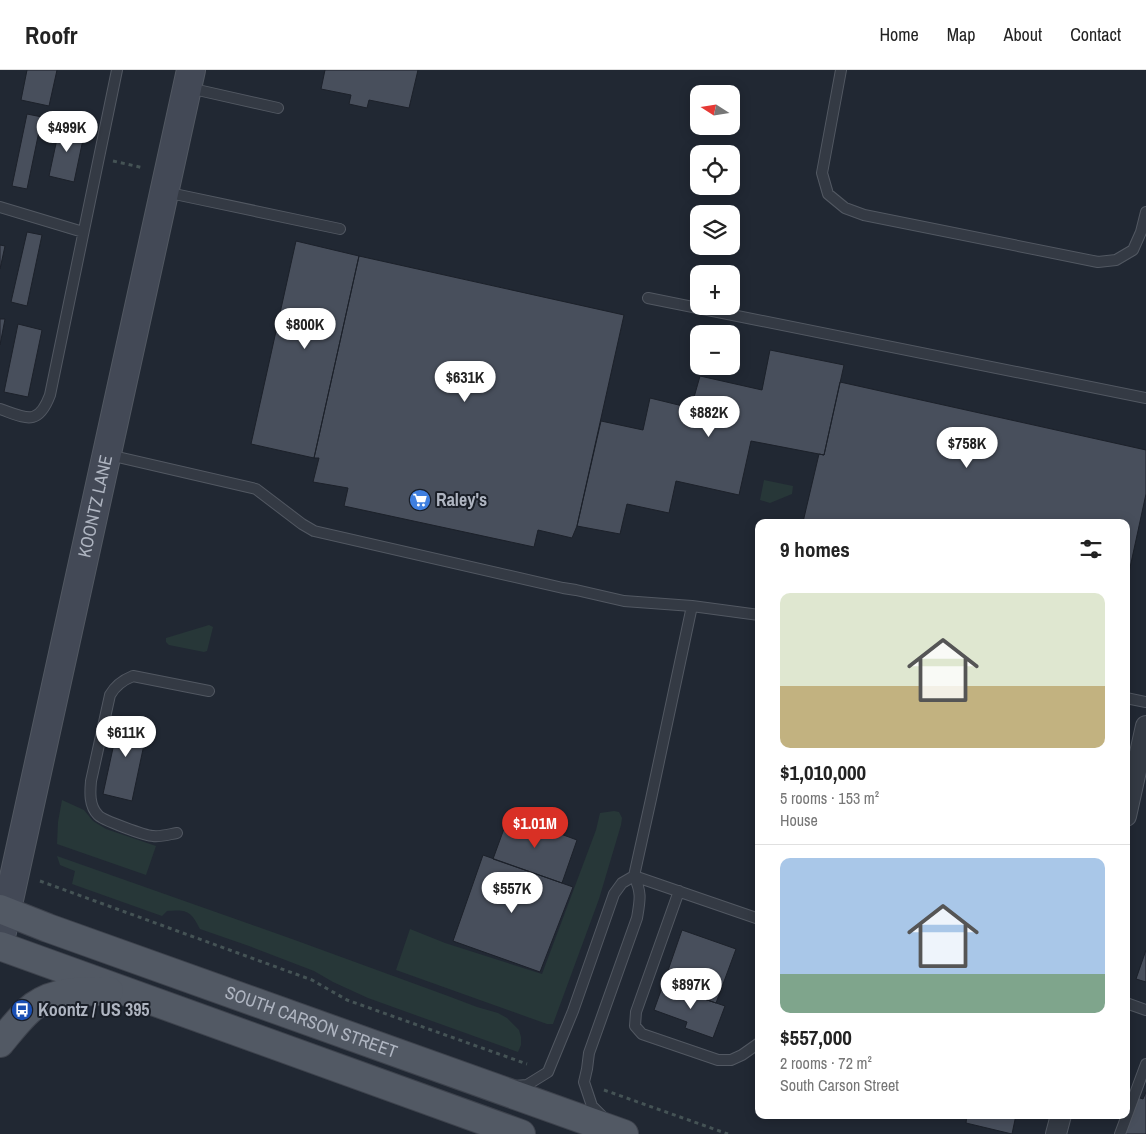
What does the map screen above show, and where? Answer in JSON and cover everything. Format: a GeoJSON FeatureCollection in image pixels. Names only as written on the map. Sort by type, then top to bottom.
{"type":"FeatureCollection","features":[{"type":"Feature","properties":{"kind":"main road","name":"SOUTH CARSON STREET"},"geometry":{"type":"LineString","coordinates":[[3,910],[48,928],[621,1133]]}},
{"type":"Feature","properties":{"kind":"main road","name":"SOUTH CARSON STREET"},"geometry":{"type":"LineString","coordinates":[[0,946],[521,1134]]}},
{"type":"Feature","properties":{"kind":"main road"},"geometry":{"type":"LineString","coordinates":[[0,1043],[18,1020],[35,1005],[55,996],[76,992],[125,990]]}},
{"type":"Feature","properties":{"kind":"street","name":"KOONTZ LANE"},"geometry":{"type":"LineString","coordinates":[[0,942],[3,910],[15,872],[189,79]]}},
{"type":"Feature","properties":{"kind":"street"},"geometry":{"type":"LineString","coordinates":[[1130,798],[1146,726]]}},
{"type":"Feature","properties":{"kind":"street"},"geometry":{"type":"LineString","coordinates":[[1056,1134],[1060,1119]]}},
{"type":"Feature","properties":{"kind":"lane"},"geometry":{"type":"LineString","coordinates":[[0,409],[30,418],[38,416],[45,408],[50,396],[117,70]]}},
{"type":"Feature","properties":{"kind":"lane"},"geometry":{"type":"LineString","coordinates":[[841,70],[822,173],[828,194],[845,208],[864,215],[1098,262],[1116,260],[1133,250],[1142,232],[1146,212]]}},
{"type":"Feature","properties":{"kind":"lane"},"geometry":{"type":"LineString","coordinates":[[189,79],[278,108]]}},
{"type":"Feature","properties":{"kind":"lane"},"geometry":{"type":"LineString","coordinates":[[164,192],[340,229]]}},
{"type":"Feature","properties":{"kind":"lane"},"geometry":{"type":"LineString","coordinates":[[0,207],[83,232]]}},
{"type":"Feature","properties":{"kind":"lane"},"geometry":{"type":"LineString","coordinates":[[648,298],[1146,398]]}},
{"type":"Feature","properties":{"kind":"lane"},"geometry":{"type":"LineString","coordinates":[[107,454],[256,489],[314,531],[624,601],[692,606],[755,614]]}},
{"type":"Feature","properties":{"kind":"lane"},"geometry":{"type":"LineString","coordinates":[[621,1133],[592,1106],[584,1082],[589,1053],[637,918],[640,900],[639,887],[634,876],[692,606]]}},
{"type":"Feature","properties":{"kind":"lane"},"geometry":{"type":"LineString","coordinates":[[177,832],[153,836],[111,822],[98,815],[92,806],[90,795],[91,781],[110,696],[114,688],[133,676],[209,691]]}},
{"type":"Feature","properties":{"kind":"lane"},"geometry":{"type":"LineString","coordinates":[[1130,699],[1146,702]]}},
{"type":"Feature","properties":{"kind":"lane"},"geometry":{"type":"LineString","coordinates":[[499,1088],[526,1085],[548,1072],[573,1010],[614,894],[622,883],[634,876],[755,918]]}},
{"type":"Feature","properties":{"kind":"lane"},"geometry":{"type":"LineString","coordinates":[[679,891],[636,1012],[635,1026],[642,1034],[718,1060],[731,1060],[755,1046]]}},
{"type":"Feature","properties":{"kind":"lane"},"geometry":{"type":"LineString","coordinates":[[1130,1004],[1146,1010]]}},
{"type":"Feature","properties":{"kind":"lane"},"geometry":{"type":"LineString","coordinates":[[1130,1107],[1146,1064]]}},
{"type":"Feature","properties":{"kind":"lane"},"geometry":{"type":"LineString","coordinates":[[1120,1134],[1126,1119]]}},
{"type":"Feature","properties":{"kind":"path"},"geometry":{"type":"LineString","coordinates":[[98,158],[144,168]]}},
{"type":"Feature","properties":{"kind":"path"},"geometry":{"type":"LineString","coordinates":[[15,872],[312,980],[347,1000],[548,1072]]}},
{"type":"Feature","properties":{"kind":"path"},"geometry":{"type":"LineString","coordinates":[[584,1082],[728,1134]]}},
{"type":"Feature","properties":{"kind":"shaded area"},"geometry":{"type":"Polygon","coordinates":[[[764,480],[793,486],[792,494],[770,503],[760,500],[764,480]]]}},
{"type":"Feature","properties":{"kind":"shaded area"},"geometry":{"type":"Polygon","coordinates":[[[209,625],[213,627],[207,651],[169,645],[166,642],[166,638],[209,625]]]}},
{"type":"Feature","properties":{"kind":"shaded area"},"geometry":{"type":"Polygon","coordinates":[[[62,800],[84,810],[93,821],[106,829],[156,846],[146,875],[57,844],[62,800]]]}},
{"type":"Feature","properties":{"kind":"shaded area"},"geometry":{"type":"Polygon","coordinates":[[[619,812],[622,818],[621,825],[599,899],[553,1024],[547,1024],[396,970],[410,929],[445,943],[542,974],[596,830],[600,813],[619,812]]]}},
{"type":"Feature","properties":{"kind":"shaded area"},"geometry":{"type":"Polygon","coordinates":[[[57,856],[498,1013],[507,1018],[519,1030],[521,1045],[518,1052],[368,998],[314,971],[200,929],[188,912],[179,910],[167,911],[162,916],[72,884],[75,871],[60,865],[57,856]]]}},
{"type":"Feature","properties":{"kind":"building"},"geometry":{"type":"Polygon","coordinates":[[[27,70],[57,70],[49,106],[21,100],[27,70]]]}},
{"type":"Feature","properties":{"kind":"building"},"geometry":{"type":"Polygon","coordinates":[[[325,70],[418,70],[409,108],[369,100],[367,108],[349,104],[351,95],[321,89],[325,70]]]}},
{"type":"Feature","properties":{"kind":"building"},"geometry":{"type":"Polygon","coordinates":[[[27,114],[42,117],[27,189],[12,186],[27,114]]]}},
{"type":"Feature","properties":{"kind":"building"},"geometry":{"type":"Polygon","coordinates":[[[60,125],[85,130],[74,182],[49,176],[60,125]]]}},
{"type":"Feature","properties":{"kind":"building"},"geometry":{"type":"Polygon","coordinates":[[[27,232],[42,235],[27,306],[11,302],[27,232]]]}},
{"type":"Feature","properties":{"kind":"building"},"geometry":{"type":"Polygon","coordinates":[[[296,241],[359,256],[314,458],[251,444],[296,241]]]}},
{"type":"Feature","properties":{"kind":"building"},"geometry":{"type":"Polygon","coordinates":[[[0,245],[5,246],[0,269],[0,245]]]}},
{"type":"Feature","properties":{"kind":"building"},"geometry":{"type":"Polygon","coordinates":[[[359,256],[624,315],[577,526],[572,538],[538,530],[534,547],[344,506],[348,488],[313,482],[319,458],[314,458],[359,256]]]}},
{"type":"Feature","properties":{"kind":"building"},"geometry":{"type":"Polygon","coordinates":[[[0,319],[5,319],[0,345],[0,319]]]}},
{"type":"Feature","properties":{"kind":"building"},"geometry":{"type":"Polygon","coordinates":[[[18,324],[42,330],[28,397],[4,392],[18,324]]]}},
{"type":"Feature","properties":{"kind":"building"},"geometry":{"type":"Polygon","coordinates":[[[770,350],[844,365],[824,455],[751,441],[739,495],[676,481],[669,513],[627,504],[620,534],[577,526],[601,421],[643,430],[650,398],[691,408],[700,376],[762,390],[770,350]]]}},
{"type":"Feature","properties":{"kind":"building"},"geometry":{"type":"Polygon","coordinates":[[[840,382],[1146,450],[1146,494],[1130,568],[1130,519],[804,519],[819,454],[824,455],[840,382]]]}},
{"type":"Feature","properties":{"kind":"building"},"geometry":{"type":"Polygon","coordinates":[[[120,716],[149,721],[132,801],[103,794],[120,716]]]}},
{"type":"Feature","properties":{"kind":"building"},"geometry":{"type":"Polygon","coordinates":[[[509,815],[577,840],[562,883],[493,859],[509,815]]]}},
{"type":"Feature","properties":{"kind":"building"},"geometry":{"type":"Polygon","coordinates":[[[483,855],[573,887],[540,972],[453,941],[483,855]]]}},
{"type":"Feature","properties":{"kind":"building"},"geometry":{"type":"Polygon","coordinates":[[[682,930],[736,949],[716,1003],[663,985],[682,930]]]}},
{"type":"Feature","properties":{"kind":"building"},"geometry":{"type":"Polygon","coordinates":[[[1146,950],[1146,982],[1136,979],[1146,950]]]}},
{"type":"Feature","properties":{"kind":"building"},"geometry":{"type":"Polygon","coordinates":[[[663,985],[725,1006],[713,1038],[685,1028],[687,1022],[654,1010],[663,985]]]}},
{"type":"Feature","properties":{"kind":"building"},"geometry":{"type":"Polygon","coordinates":[[[1146,1092],[1146,1134],[1120,1134],[1126,1119],[1130,1119],[1130,1107],[1134,1096],[1143,1099],[1146,1092]]]}},
{"type":"Feature","properties":{"kind":"building"},"geometry":{"type":"Polygon","coordinates":[[[966,1119],[1015,1119],[1012,1134],[966,1123],[966,1119]]]}},
{"type":"Feature","properties":{"kind":"place","name":"Raley's"},"geometry":{"type":"Point","coordinates":[420,500]}},
{"type":"Feature","properties":{"kind":"place","name":"Koontz / US 395"},"geometry":{"type":"Point","coordinates":[22,1010]}}]}
